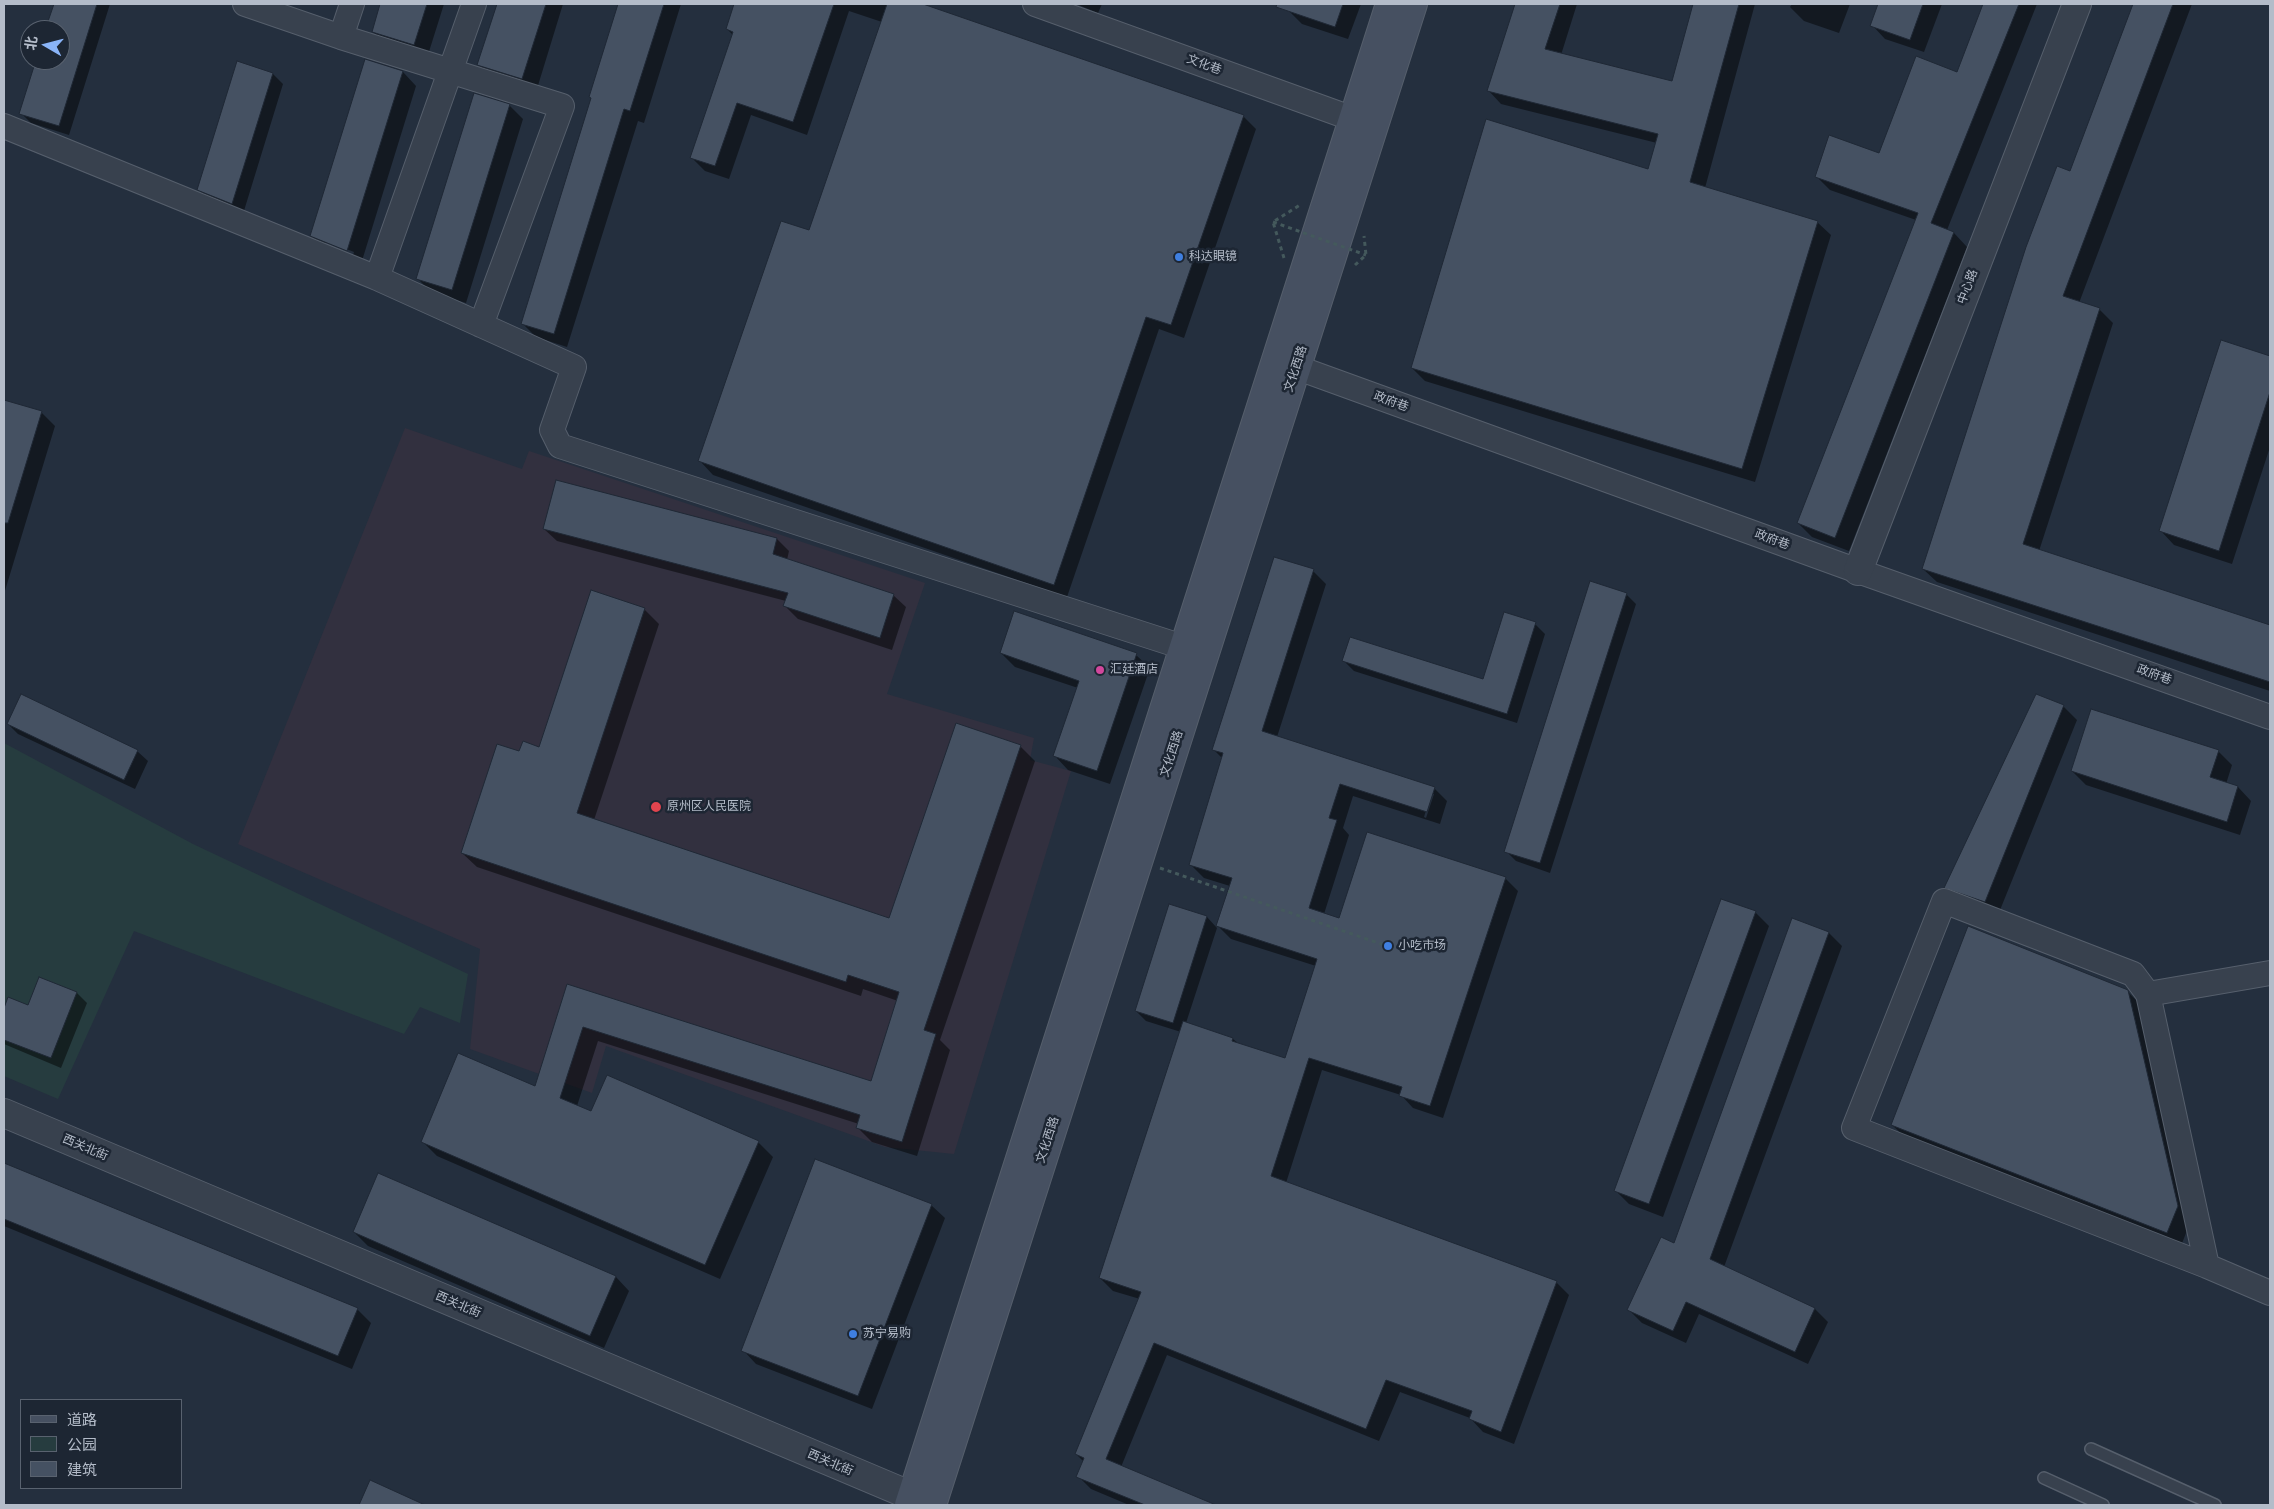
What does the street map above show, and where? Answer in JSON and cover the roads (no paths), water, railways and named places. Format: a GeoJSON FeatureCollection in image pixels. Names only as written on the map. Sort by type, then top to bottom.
{"type":"FeatureCollection","features":[{"type":"Feature","properties":{"kind":"main road","name":"文化西路"},"geometry":{"type":"LineString","coordinates":[[923,1504],[1138,860],[1286,364],[1363,123],[1390,4]]}},
{"type":"Feature","properties":{"kind":"main road","name":"文化西路"},"geometry":{"type":"LineString","coordinates":[[1363,123],[1413,4]]}},
{"type":"Feature","properties":{"kind":"main road","name":"文化西路"},"geometry":{"type":"LineString","coordinates":[[923,1504],[1183,647],[1286,364]]}},
{"type":"Feature","properties":{"kind":"street"},"geometry":{"type":"LineString","coordinates":[[244,4],[449,73],[562,106],[481,325]]}},
{"type":"Feature","properties":{"kind":"street"},"geometry":{"type":"LineString","coordinates":[[341,37],[352,4]]}},
{"type":"Feature","properties":{"kind":"street"},"geometry":{"type":"LineString","coordinates":[[377,278],[474,4]]}},
{"type":"Feature","properties":{"kind":"street","name":"文化巷"},"geometry":{"type":"LineString","coordinates":[[1035,4],[1363,123]]}},
{"type":"Feature","properties":{"kind":"street","name":"中心路"},"geometry":{"type":"LineString","coordinates":[[1858,571],[2077,4]]}},
{"type":"Feature","properties":{"kind":"street"},"geometry":{"type":"LineString","coordinates":[[4,126],[377,278],[574,366],[552,430],[560,446],[1183,647]]}},
{"type":"Feature","properties":{"kind":"street","name":"政府巷"},"geometry":{"type":"LineString","coordinates":[[1286,364],[1858,571],[2270,717]]}},
{"type":"Feature","properties":{"kind":"street"},"geometry":{"type":"LineString","coordinates":[[2207,1266],[2148,994],[2134,974],[1944,901],[1854,1128],[2270,1292]]}},
{"type":"Feature","properties":{"kind":"street"},"geometry":{"type":"LineString","coordinates":[[2148,994],[2270,973]]}},
{"type":"Feature","properties":{"kind":"street","name":"西关北街"},"geometry":{"type":"LineString","coordinates":[[4,1113],[923,1504]]}},
{"type":"Feature","properties":{"kind":"lane"},"geometry":{"type":"LineString","coordinates":[[2091,1449],[2215,1505]]}},
{"type":"Feature","properties":{"kind":"lane"},"geometry":{"type":"LineString","coordinates":[[2044,1478],[2103,1505]]}},
{"type":"Feature","properties":{"kind":"place","name":"科达眼镜"},"geometry":{"type":"Point","coordinates":[1179,257]}},
{"type":"Feature","properties":{"kind":"place","name":"汇廷酒店"},"geometry":{"type":"Point","coordinates":[1100,670]}},
{"type":"Feature","properties":{"kind":"place","name":"原州区人民医院"},"geometry":{"type":"Point","coordinates":[656,807]}},
{"type":"Feature","properties":{"kind":"place","name":"小吃市场"},"geometry":{"type":"Point","coordinates":[1388,946]}},
{"type":"Feature","properties":{"kind":"place","name":"苏宁易购"},"geometry":{"type":"Point","coordinates":[853,1334]}}]}
